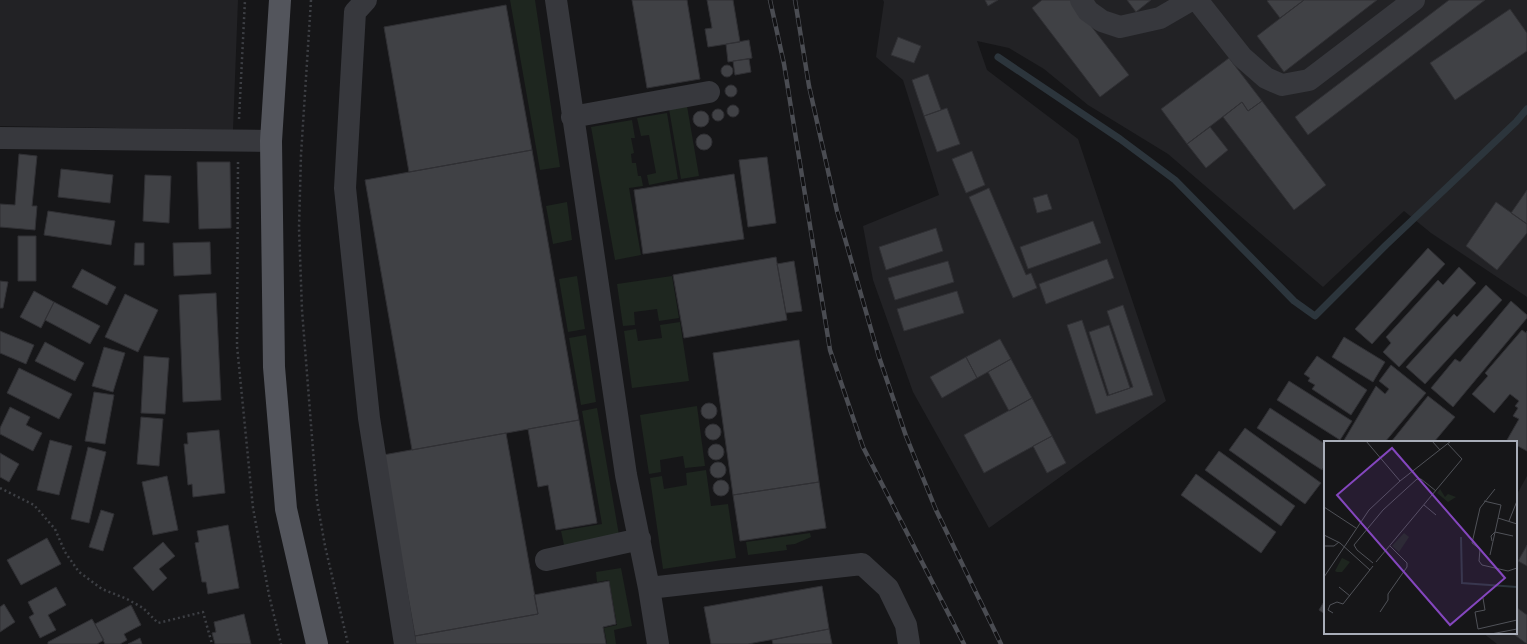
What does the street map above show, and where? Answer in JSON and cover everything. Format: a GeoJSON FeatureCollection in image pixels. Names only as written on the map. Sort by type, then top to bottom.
{"type":"FeatureCollection","features":[{"type":"Feature","properties":{"kind":"main road"},"geometry":{"type":"LineString","coordinates":[[280,0],[271,141],[274,367],[286,509],[317,644]]}},
{"type":"Feature","properties":{"kind":"street"},"geometry":{"type":"LineString","coordinates":[[366,0],[355,12],[345,188],[369,418],[405,644]]}},
{"type":"Feature","properties":{"kind":"street"},"geometry":{"type":"LineString","coordinates":[[556,0],[572,117],[626,475],[640,539],[658,644]]}},
{"type":"Feature","properties":{"kind":"street"},"geometry":{"type":"LineString","coordinates":[[1081,0],[1088,11],[1102,21],[1120,27],[1160,18],[1191,0]]}},
{"type":"Feature","properties":{"kind":"street"},"geometry":{"type":"LineString","coordinates":[[1197,0],[1242,57],[1266,78],[1282,85],[1309,80],[1414,0]]}},
{"type":"Feature","properties":{"kind":"street"},"geometry":{"type":"LineString","coordinates":[[572,117],[709,92]]}},
{"type":"Feature","properties":{"kind":"street"},"geometry":{"type":"LineString","coordinates":[[0,138],[271,141]]}},
{"type":"Feature","properties":{"kind":"street"},"geometry":{"type":"LineString","coordinates":[[546,560],[640,539]]}},
{"type":"Feature","properties":{"kind":"street"},"geometry":{"type":"LineString","coordinates":[[649,588],[862,564],[888,588],[906,625],[910,644]]}},
{"type":"Feature","properties":{"kind":"path"},"geometry":{"type":"LineString","coordinates":[[245,0],[238,141],[237,346],[253,508],[281,644]]}},
{"type":"Feature","properties":{"kind":"path"},"geometry":{"type":"LineString","coordinates":[[310,0],[301,155],[299,221],[302,310],[317,501],[325,546],[348,644]]}},
{"type":"Feature","properties":{"kind":"path"},"geometry":{"type":"LineString","coordinates":[[0,488],[34,505],[55,529],[65,552],[79,572],[102,589],[127,599],[143,608],[158,623],[203,612],[212,644]]}},
{"type":"Feature","properties":{"kind":"shaded area"},"geometry":{"type":"Polygon","coordinates":[[[0,0],[238,0],[233,130],[0,126],[0,0]]]}},
{"type":"Feature","properties":{"kind":"shaded area"},"geometry":{"type":"Polygon","coordinates":[[[510,0],[535,0],[560,167],[540,170],[510,0]]]}},
{"type":"Feature","properties":{"kind":"shaded area"},"geometry":{"type":"Polygon","coordinates":[[[883,0],[1527,0],[1527,297],[1431,233],[1404,211],[1323,287],[1168,154],[1088,105],[1044,69],[1009,48],[977,41],[987,70],[1078,139],[1166,401],[989,528],[913,392],[873,280],[863,226],[939,195],[903,80],[876,57],[884,2],[883,0]]]}},
{"type":"Feature","properties":{"kind":"shaded area"},"geometry":{"type":"Polygon","coordinates":[[[687,106],[699,176],[681,179],[669,109],[687,106]]]}},
{"type":"Feature","properties":{"kind":"shaded area"},"geometry":{"type":"Polygon","coordinates":[[[667,113],[678,179],[649,185],[647,175],[656,173],[649,135],[641,136],[637,118],[667,113]]]}},
{"type":"Feature","properties":{"kind":"shaded area"},"geometry":{"type":"Polygon","coordinates":[[[632,120],[635,138],[631,138],[634,153],[631,154],[632,163],[636,163],[638,176],[641,176],[643,186],[629,188],[641,255],[615,260],[591,127],[632,120]]]}},
{"type":"Feature","properties":{"kind":"shaded area"},"geometry":{"type":"Polygon","coordinates":[[[567,202],[572,240],[553,244],[546,206],[567,202]]]}},
{"type":"Feature","properties":{"kind":"shaded area"},"geometry":{"type":"Polygon","coordinates":[[[577,276],[585,329],[568,332],[559,279],[577,276]]]}},
{"type":"Feature","properties":{"kind":"shaded area"},"geometry":{"type":"Polygon","coordinates":[[[672,276],[679,318],[659,321],[657,309],[634,312],[635,325],[623,326],[617,284],[672,276]]]}},
{"type":"Feature","properties":{"kind":"shaded area"},"geometry":{"type":"Polygon","coordinates":[[[680,322],[689,381],[632,388],[624,331],[636,329],[638,341],[662,338],[660,325],[680,322]]]}},
{"type":"Feature","properties":{"kind":"shaded area"},"geometry":{"type":"Polygon","coordinates":[[[586,335],[596,402],[581,405],[569,338],[586,335]]]}},
{"type":"Feature","properties":{"kind":"shaded area"},"geometry":{"type":"Polygon","coordinates":[[[697,406],[705,466],[685,468],[683,456],[660,460],[661,472],[649,474],[640,415],[697,406]]]}},
{"type":"Feature","properties":{"kind":"shaded area"},"geometry":{"type":"Polygon","coordinates":[[[597,408],[619,535],[564,545],[561,531],[602,524],[582,411],[597,408]]]}},
{"type":"Feature","properties":{"kind":"shaded area"},"geometry":{"type":"Polygon","coordinates":[[[706,470],[711,506],[728,504],[736,558],[663,569],[650,478],[662,476],[664,489],[687,485],[686,473],[706,470]]]}},
{"type":"Feature","properties":{"kind":"shaded area"},"geometry":{"type":"Polygon","coordinates":[[[1527,476],[1527,644],[1497,644],[1484,634],[1517,634],[1517,494],[1527,476]]]}},
{"type":"Feature","properties":{"kind":"shaded area"},"geometry":{"type":"Polygon","coordinates":[[[810,533],[811,537],[795,544],[786,545],[787,550],[748,555],[746,542],[810,533]]]}},
{"type":"Feature","properties":{"kind":"shaded area"},"geometry":{"type":"Polygon","coordinates":[[[621,568],[632,626],[614,630],[616,644],[607,644],[604,628],[617,625],[609,580],[597,582],[596,572],[621,568]]]}},
{"type":"Feature","properties":{"kind":"building"},"geometry":{"type":"Polygon","coordinates":[[[632,0],[687,0],[700,79],[647,88],[632,0]]]}},
{"type":"Feature","properties":{"kind":"building"},"geometry":{"type":"Polygon","coordinates":[[[707,0],[733,0],[740,42],[708,47],[705,29],[712,28],[707,0]]]}},
{"type":"Feature","properties":{"kind":"building"},"geometry":{"type":"Polygon","coordinates":[[[985,0],[998,0],[988,6],[985,0]]]}},
{"type":"Feature","properties":{"kind":"building"},"geometry":{"type":"Polygon","coordinates":[[[1042,0],[1071,0],[1129,75],[1100,97],[1032,8],[1042,0]]]}},
{"type":"Feature","properties":{"kind":"building"},"geometry":{"type":"Polygon","coordinates":[[[1127,0],[1151,0],[1136,12],[1127,0]]]}},
{"type":"Feature","properties":{"kind":"building"},"geometry":{"type":"Polygon","coordinates":[[[1304,0],[1280,18],[1267,1],[1304,0]]]}},
{"type":"Feature","properties":{"kind":"building"},"geometry":{"type":"Polygon","coordinates":[[[1304,0],[1377,0],[1284,72],[1257,36],[1304,0]]]}},
{"type":"Feature","properties":{"kind":"building"},"geometry":{"type":"Polygon","coordinates":[[[1449,0],[1485,0],[1308,135],[1295,117],[1449,0]]]}},
{"type":"Feature","properties":{"kind":"building"},"geometry":{"type":"Polygon","coordinates":[[[506,5],[532,150],[409,172],[384,27],[506,5]]]}},
{"type":"Feature","properties":{"kind":"building"},"geometry":{"type":"Polygon","coordinates":[[[1510,9],[1527,33],[1527,51],[1455,100],[1430,63],[1510,9]]]}},
{"type":"Feature","properties":{"kind":"building"},"geometry":{"type":"Polygon","coordinates":[[[898,37],[921,46],[914,63],[891,55],[898,37]]]}},
{"type":"Feature","properties":{"kind":"building"},"geometry":{"type":"Polygon","coordinates":[[[749,40],[752,58],[728,62],[726,44],[749,40]]]}},
{"type":"Feature","properties":{"kind":"building"},"geometry":{"type":"Polygon","coordinates":[[[1229,58],[1262,101],[1248,111],[1242,102],[1187,144],[1161,109],[1229,58]]]}},
{"type":"Feature","properties":{"kind":"building"},"geometry":{"type":"Polygon","coordinates":[[[749,59],[751,72],[735,75],[733,61],[749,59]]]}},
{"type":"Feature","properties":{"kind":"building"},"geometry":{"type":"Polygon","coordinates":[[[729,65],[732,66],[732,76],[725,77],[722,76],[721,69],[722,66],[729,65]]]}},
{"type":"Feature","properties":{"kind":"building"},"geometry":{"type":"Polygon","coordinates":[[[928,74],[941,110],[924,116],[912,80],[928,74]]]}},
{"type":"Feature","properties":{"kind":"building"},"geometry":{"type":"Polygon","coordinates":[[[733,85],[736,86],[736,96],[729,97],[726,96],[725,89],[726,86],[733,85]]]}},
{"type":"Feature","properties":{"kind":"building"},"geometry":{"type":"Polygon","coordinates":[[[1262,101],[1326,185],[1294,210],[1223,117],[1242,102],[1248,111],[1262,101]]]}},
{"type":"Feature","properties":{"kind":"building"},"geometry":{"type":"Polygon","coordinates":[[[735,105],[738,106],[738,116],[731,117],[728,116],[727,109],[728,106],[735,105]]]}},
{"type":"Feature","properties":{"kind":"building"},"geometry":{"type":"Polygon","coordinates":[[[947,108],[960,144],[937,152],[924,116],[947,108]]]}},
{"type":"Feature","properties":{"kind":"building"},"geometry":{"type":"Polygon","coordinates":[[[720,109],[723,110],[723,120],[716,121],[713,120],[712,113],[713,110],[720,109]]]}},
{"type":"Feature","properties":{"kind":"building"},"geometry":{"type":"Polygon","coordinates":[[[698,111],[704,111],[709,116],[707,125],[704,127],[698,127],[693,122],[693,116],[698,111]]]}},
{"type":"Feature","properties":{"kind":"building"},"geometry":{"type":"Polygon","coordinates":[[[1210,127],[1228,150],[1206,168],[1187,144],[1210,127]]]}},
{"type":"Feature","properties":{"kind":"building"},"geometry":{"type":"Polygon","coordinates":[[[701,134],[707,134],[712,139],[710,148],[707,150],[701,150],[696,145],[696,139],[701,134]]]}},
{"type":"Feature","properties":{"kind":"building"},"geometry":{"type":"Polygon","coordinates":[[[532,150],[579,420],[412,450],[365,180],[532,150]]]}},
{"type":"Feature","properties":{"kind":"building"},"geometry":{"type":"Polygon","coordinates":[[[972,151],[985,185],[966,193],[952,159],[972,151]]]}},
{"type":"Feature","properties":{"kind":"building"},"geometry":{"type":"Polygon","coordinates":[[[19,154],[37,156],[32,206],[37,206],[35,230],[0,227],[0,204],[15,205],[19,154]]]}},
{"type":"Feature","properties":{"kind":"building"},"geometry":{"type":"Polygon","coordinates":[[[767,157],[776,223],[748,227],[739,160],[767,157]]]}},
{"type":"Feature","properties":{"kind":"building"},"geometry":{"type":"Polygon","coordinates":[[[197,162],[230,162],[231,228],[199,229],[197,162]]]}},
{"type":"Feature","properties":{"kind":"building"},"geometry":{"type":"Polygon","coordinates":[[[61,169],[113,175],[110,203],[58,197],[61,169]]]}},
{"type":"Feature","properties":{"kind":"building"},"geometry":{"type":"Polygon","coordinates":[[[734,174],[744,239],[643,254],[634,190],[734,174]]]}},
{"type":"Feature","properties":{"kind":"building"},"geometry":{"type":"Polygon","coordinates":[[[145,175],[171,176],[169,223],[143,221],[145,175]]]}},
{"type":"Feature","properties":{"kind":"building"},"geometry":{"type":"Polygon","coordinates":[[[989,188],[1026,275],[1031,273],[1037,288],[1013,298],[969,197],[989,188]]]}},
{"type":"Feature","properties":{"kind":"building"},"geometry":{"type":"Polygon","coordinates":[[[1527,190],[1527,224],[1511,213],[1527,190]]]}},
{"type":"Feature","properties":{"kind":"building"},"geometry":{"type":"Polygon","coordinates":[[[1047,194],[1052,209],[1037,213],[1033,198],[1047,194]]]}},
{"type":"Feature","properties":{"kind":"building"},"geometry":{"type":"Polygon","coordinates":[[[1496,202],[1527,224],[1527,233],[1497,270],[1466,246],[1496,202]]]}},
{"type":"Feature","properties":{"kind":"building"},"geometry":{"type":"Polygon","coordinates":[[[48,211],[115,221],[111,245],[44,235],[48,211]]]}},
{"type":"Feature","properties":{"kind":"building"},"geometry":{"type":"Polygon","coordinates":[[[1093,221],[1101,243],[1028,269],[1020,247],[1093,221]]]}},
{"type":"Feature","properties":{"kind":"building"},"geometry":{"type":"Polygon","coordinates":[[[936,228],[943,251],[886,270],[879,247],[936,228]]]}},
{"type":"Feature","properties":{"kind":"building"},"geometry":{"type":"Polygon","coordinates":[[[18,236],[36,236],[36,281],[18,281],[18,236]]]}},
{"type":"Feature","properties":{"kind":"building"},"geometry":{"type":"Polygon","coordinates":[[[210,242],[211,274],[174,276],[173,243],[210,242]]]}},
{"type":"Feature","properties":{"kind":"building"},"geometry":{"type":"Polygon","coordinates":[[[135,243],[144,243],[144,265],[134,265],[135,243]]]}},
{"type":"Feature","properties":{"kind":"building"},"geometry":{"type":"Polygon","coordinates":[[[1428,248],[1445,264],[1372,344],[1355,329],[1428,248]]]}},
{"type":"Feature","properties":{"kind":"building"},"geometry":{"type":"Polygon","coordinates":[[[776,257],[787,320],[684,338],[673,275],[776,257]]]}},
{"type":"Feature","properties":{"kind":"building"},"geometry":{"type":"Polygon","coordinates":[[[1107,259],[1114,278],[1046,304],[1039,284],[1107,259]]]}},
{"type":"Feature","properties":{"kind":"building"},"geometry":{"type":"Polygon","coordinates":[[[794,261],[802,311],[786,313],[777,264],[794,261]]]}},
{"type":"Feature","properties":{"kind":"building"},"geometry":{"type":"Polygon","coordinates":[[[948,261],[954,282],[895,300],[888,278],[948,261]]]}},
{"type":"Feature","properties":{"kind":"building"},"geometry":{"type":"Polygon","coordinates":[[[1459,267],[1476,283],[1399,367],[1383,352],[1391,343],[1386,337],[1438,280],[1443,285],[1459,267]]]}},
{"type":"Feature","properties":{"kind":"building"},"geometry":{"type":"Polygon","coordinates":[[[82,269],[116,287],[107,305],[72,287],[82,269]]]}},
{"type":"Feature","properties":{"kind":"building"},"geometry":{"type":"Polygon","coordinates":[[[0,281],[8,282],[3,308],[0,308],[0,281]]]}},
{"type":"Feature","properties":{"kind":"building"},"geometry":{"type":"Polygon","coordinates":[[[1486,285],[1502,300],[1425,384],[1406,367],[1454,314],[1457,317],[1486,285]]]}},
{"type":"Feature","properties":{"kind":"building"},"geometry":{"type":"Polygon","coordinates":[[[34,291],[54,302],[41,328],[20,317],[34,291]]]}},
{"type":"Feature","properties":{"kind":"building"},"geometry":{"type":"Polygon","coordinates":[[[957,291],[964,313],[904,331],[897,309],[957,291]]]}},
{"type":"Feature","properties":{"kind":"building"},"geometry":{"type":"Polygon","coordinates":[[[216,293],[221,400],[183,402],[179,295],[216,293]]]}},
{"type":"Feature","properties":{"kind":"building"},"geometry":{"type":"Polygon","coordinates":[[[125,294],[158,310],[138,352],[105,337],[125,294]]]}},
{"type":"Feature","properties":{"kind":"building"},"geometry":{"type":"Polygon","coordinates":[[[1511,301],[1527,315],[1527,318],[1453,407],[1431,388],[1455,359],[1460,362],[1511,301]]]}},
{"type":"Feature","properties":{"kind":"building"},"geometry":{"type":"Polygon","coordinates":[[[54,302],[100,326],[90,344],[45,320],[54,302]]]}},
{"type":"Feature","properties":{"kind":"building"},"geometry":{"type":"Polygon","coordinates":[[[1123,305],[1153,395],[1096,414],[1067,325],[1082,320],[1107,396],[1133,387],[1107,311],[1123,305]]]}},
{"type":"Feature","properties":{"kind":"building"},"geometry":{"type":"Polygon","coordinates":[[[1109,325],[1130,388],[1109,395],[1089,332],[1109,325]]]}},
{"type":"Feature","properties":{"kind":"building"},"geometry":{"type":"Polygon","coordinates":[[[1522,330],[1526,333],[1527,331],[1527,451],[1517,446],[1517,441],[1507,440],[1519,419],[1513,416],[1518,408],[1515,406],[1519,401],[1510,394],[1494,413],[1472,394],[1488,376],[1485,373],[1522,330]]]}},
{"type":"Feature","properties":{"kind":"building"},"geometry":{"type":"Polygon","coordinates":[[[0,331],[34,345],[26,364],[0,353],[0,331]]]}},
{"type":"Feature","properties":{"kind":"building"},"geometry":{"type":"Polygon","coordinates":[[[1344,337],[1385,362],[1373,382],[1332,357],[1344,337]]]}},
{"type":"Feature","properties":{"kind":"building"},"geometry":{"type":"Polygon","coordinates":[[[1000,339],[1011,359],[977,378],[966,357],[1000,339]]]}},
{"type":"Feature","properties":{"kind":"building"},"geometry":{"type":"Polygon","coordinates":[[[799,340],[819,482],[733,495],[713,353],[799,340]]]}},
{"type":"Feature","properties":{"kind":"building"},"geometry":{"type":"Polygon","coordinates":[[[45,342],[84,363],[75,381],[35,361],[45,342]]]}},
{"type":"Feature","properties":{"kind":"building"},"geometry":{"type":"Polygon","coordinates":[[[104,347],[125,353],[113,392],[92,386],[104,347]]]}},
{"type":"Feature","properties":{"kind":"building"},"geometry":{"type":"Polygon","coordinates":[[[144,356],[169,358],[165,414],[141,413],[144,356]]]}},
{"type":"Feature","properties":{"kind":"building"},"geometry":{"type":"Polygon","coordinates":[[[1317,356],[1367,390],[1351,415],[1312,389],[1315,385],[1308,381],[1310,378],[1304,374],[1317,356]]]}},
{"type":"Feature","properties":{"kind":"building"},"geometry":{"type":"Polygon","coordinates":[[[966,357],[977,378],[942,398],[930,377],[966,357]]]}},
{"type":"Feature","properties":{"kind":"building"},"geometry":{"type":"Polygon","coordinates":[[[1011,359],[1032,398],[1009,411],[988,372],[1011,359]]]}},
{"type":"Feature","properties":{"kind":"building"},"geometry":{"type":"Polygon","coordinates":[[[1391,365],[1426,393],[1386,441],[1344,441],[1376,386],[1385,394],[1389,389],[1379,381],[1391,365]]]}},
{"type":"Feature","properties":{"kind":"building"},"geometry":{"type":"Polygon","coordinates":[[[19,368],[72,394],[59,419],[7,393],[19,368]]]}},
{"type":"Feature","properties":{"kind":"building"},"geometry":{"type":"Polygon","coordinates":[[[1289,381],[1352,421],[1340,440],[1277,400],[1289,381]]]}},
{"type":"Feature","properties":{"kind":"building"},"geometry":{"type":"Polygon","coordinates":[[[94,392],[114,395],[105,444],[85,441],[94,392]]]}},
{"type":"Feature","properties":{"kind":"building"},"geometry":{"type":"Polygon","coordinates":[[[1428,396],[1455,417],[1435,441],[1392,441],[1428,396]]]}},
{"type":"Feature","properties":{"kind":"building"},"geometry":{"type":"Polygon","coordinates":[[[1032,398],[1052,436],[984,473],[964,435],[1032,398]]]}},
{"type":"Feature","properties":{"kind":"building"},"geometry":{"type":"Polygon","coordinates":[[[706,403],[712,403],[717,408],[715,417],[712,419],[706,419],[701,414],[701,408],[706,403]]]}},
{"type":"Feature","properties":{"kind":"building"},"geometry":{"type":"Polygon","coordinates":[[[10,407],[30,417],[26,425],[42,433],[33,451],[0,434],[0,428],[10,407]]]}},
{"type":"Feature","properties":{"kind":"building"},"geometry":{"type":"Polygon","coordinates":[[[1270,408],[1324,443],[1324,467],[1322,470],[1257,428],[1270,408]]]}},
{"type":"Feature","properties":{"kind":"building"},"geometry":{"type":"Polygon","coordinates":[[[141,417],[163,419],[159,466],[137,464],[141,417]]]}},
{"type":"Feature","properties":{"kind":"building"},"geometry":{"type":"Polygon","coordinates":[[[579,420],[597,523],[556,530],[548,485],[538,487],[528,429],[579,420]]]}},
{"type":"Feature","properties":{"kind":"building"},"geometry":{"type":"Polygon","coordinates":[[[710,424],[716,424],[721,429],[719,438],[716,440],[710,440],[705,435],[705,429],[710,424]]]}},
{"type":"Feature","properties":{"kind":"building"},"geometry":{"type":"Polygon","coordinates":[[[1245,428],[1321,483],[1305,504],[1229,450],[1245,428]]]}},
{"type":"Feature","properties":{"kind":"building"},"geometry":{"type":"Polygon","coordinates":[[[219,430],[225,493],[193,497],[192,484],[188,485],[184,444],[188,444],[187,433],[219,430]]]}},
{"type":"Feature","properties":{"kind":"building"},"geometry":{"type":"Polygon","coordinates":[[[506,433],[538,614],[415,636],[383,455],[506,433]]]}},
{"type":"Feature","properties":{"kind":"building"},"geometry":{"type":"Polygon","coordinates":[[[1052,436],[1066,463],[1047,473],[1033,446],[1052,436]]]}},
{"type":"Feature","properties":{"kind":"building"},"geometry":{"type":"Polygon","coordinates":[[[50,440],[72,446],[59,495],[37,490],[50,440]]]}},
{"type":"Feature","properties":{"kind":"building"},"geometry":{"type":"Polygon","coordinates":[[[713,444],[719,444],[724,449],[722,458],[719,460],[713,460],[708,455],[708,449],[713,444]]]}},
{"type":"Feature","properties":{"kind":"building"},"geometry":{"type":"Polygon","coordinates":[[[88,447],[106,452],[89,523],[71,519],[88,447]]]}},
{"type":"Feature","properties":{"kind":"building"},"geometry":{"type":"Polygon","coordinates":[[[1219,451],[1295,506],[1281,526],[1205,470],[1219,451]]]}},
{"type":"Feature","properties":{"kind":"building"},"geometry":{"type":"Polygon","coordinates":[[[0,453],[19,464],[9,482],[0,477],[0,453]]]}},
{"type":"Feature","properties":{"kind":"building"},"geometry":{"type":"Polygon","coordinates":[[[715,462],[721,462],[726,467],[724,476],[721,478],[715,478],[710,473],[710,467],[715,462]]]}},
{"type":"Feature","properties":{"kind":"building"},"geometry":{"type":"Polygon","coordinates":[[[1196,474],[1276,532],[1261,553],[1181,495],[1196,474]]]}},
{"type":"Feature","properties":{"kind":"building"},"geometry":{"type":"Polygon","coordinates":[[[167,476],[178,530],[153,535],[142,482],[167,476]]]}},
{"type":"Feature","properties":{"kind":"building"},"geometry":{"type":"Polygon","coordinates":[[[718,480],[724,480],[729,485],[727,494],[724,496],[718,496],[713,491],[713,485],[718,480]]]}},
{"type":"Feature","properties":{"kind":"building"},"geometry":{"type":"Polygon","coordinates":[[[819,482],[826,528],[740,541],[733,495],[819,482]]]}},
{"type":"Feature","properties":{"kind":"building"},"geometry":{"type":"Polygon","coordinates":[[[101,510],[114,514],[103,551],[89,547],[101,510]]]}},
{"type":"Feature","properties":{"kind":"building"},"geometry":{"type":"Polygon","coordinates":[[[228,525],[239,588],[208,594],[206,582],[202,582],[195,543],[199,542],[197,531],[228,525]]]}},
{"type":"Feature","properties":{"kind":"building"},"geometry":{"type":"Polygon","coordinates":[[[47,538],[61,564],[21,585],[7,560],[47,538]]]}},
{"type":"Feature","properties":{"kind":"building"},"geometry":{"type":"Polygon","coordinates":[[[163,542],[175,556],[159,569],[167,578],[153,591],[133,568],[163,542]]]}},
{"type":"Feature","properties":{"kind":"building"},"geometry":{"type":"Polygon","coordinates":[[[1527,545],[1527,566],[1518,561],[1527,545]]]}},
{"type":"Feature","properties":{"kind":"building"},"geometry":{"type":"Polygon","coordinates":[[[609,581],[616,624],[603,627],[606,644],[416,644],[415,636],[538,614],[534,595],[609,581]]]}},
{"type":"Feature","properties":{"kind":"building"},"geometry":{"type":"Polygon","coordinates":[[[822,586],[829,629],[748,644],[711,644],[704,607],[822,586]]]}},
{"type":"Feature","properties":{"kind":"building"},"geometry":{"type":"Polygon","coordinates":[[[56,587],[66,605],[48,615],[56,630],[40,638],[29,617],[34,614],[28,602],[56,587]]]}},
{"type":"Feature","properties":{"kind":"building"},"geometry":{"type":"Polygon","coordinates":[[[1324,602],[1324,613],[1319,610],[1324,602]]]}},
{"type":"Feature","properties":{"kind":"building"},"geometry":{"type":"Polygon","coordinates":[[[4,604],[15,622],[0,632],[0,607],[4,604]]]}},
{"type":"Feature","properties":{"kind":"building"},"geometry":{"type":"Polygon","coordinates":[[[131,605],[141,625],[124,634],[127,640],[120,644],[105,644],[95,624],[131,605]]]}},
{"type":"Feature","properties":{"kind":"building"},"geometry":{"type":"Polygon","coordinates":[[[1517,608],[1527,615],[1527,644],[1513,634],[1517,634],[1517,608]]]}},
{"type":"Feature","properties":{"kind":"building"},"geometry":{"type":"Polygon","coordinates":[[[244,614],[251,644],[215,644],[212,633],[216,632],[214,622],[244,614]]]}},
{"type":"Feature","properties":{"kind":"building"},"geometry":{"type":"Polygon","coordinates":[[[92,619],[104,640],[97,644],[48,644],[48,642],[92,619]]]}},
{"type":"Feature","properties":{"kind":"building"},"geometry":{"type":"Polygon","coordinates":[[[829,629],[832,644],[773,644],[772,640],[829,629]]]}},
{"type":"Feature","properties":{"kind":"building"},"geometry":{"type":"Polygon","coordinates":[[[140,638],[142,644],[128,644],[140,638]]]}},
{"type":"Feature","properties":{"kind":"waterway"},"geometry":{"type":"LineString","coordinates":[[998,57],[1120,139],[1175,180],[1294,301],[1315,316],[1386,245],[1516,122],[1527,109]]}},
{"type":"Feature","properties":{"kind":"railway"},"geometry":{"type":"LineString","coordinates":[[770,0],[784,64],[830,350],[863,447],[964,644]]}},
{"type":"Feature","properties":{"kind":"railway"},"geometry":{"type":"LineString","coordinates":[[795,0],[809,86],[837,211],[879,357],[906,436],[936,510],[1001,644]]}}]}
